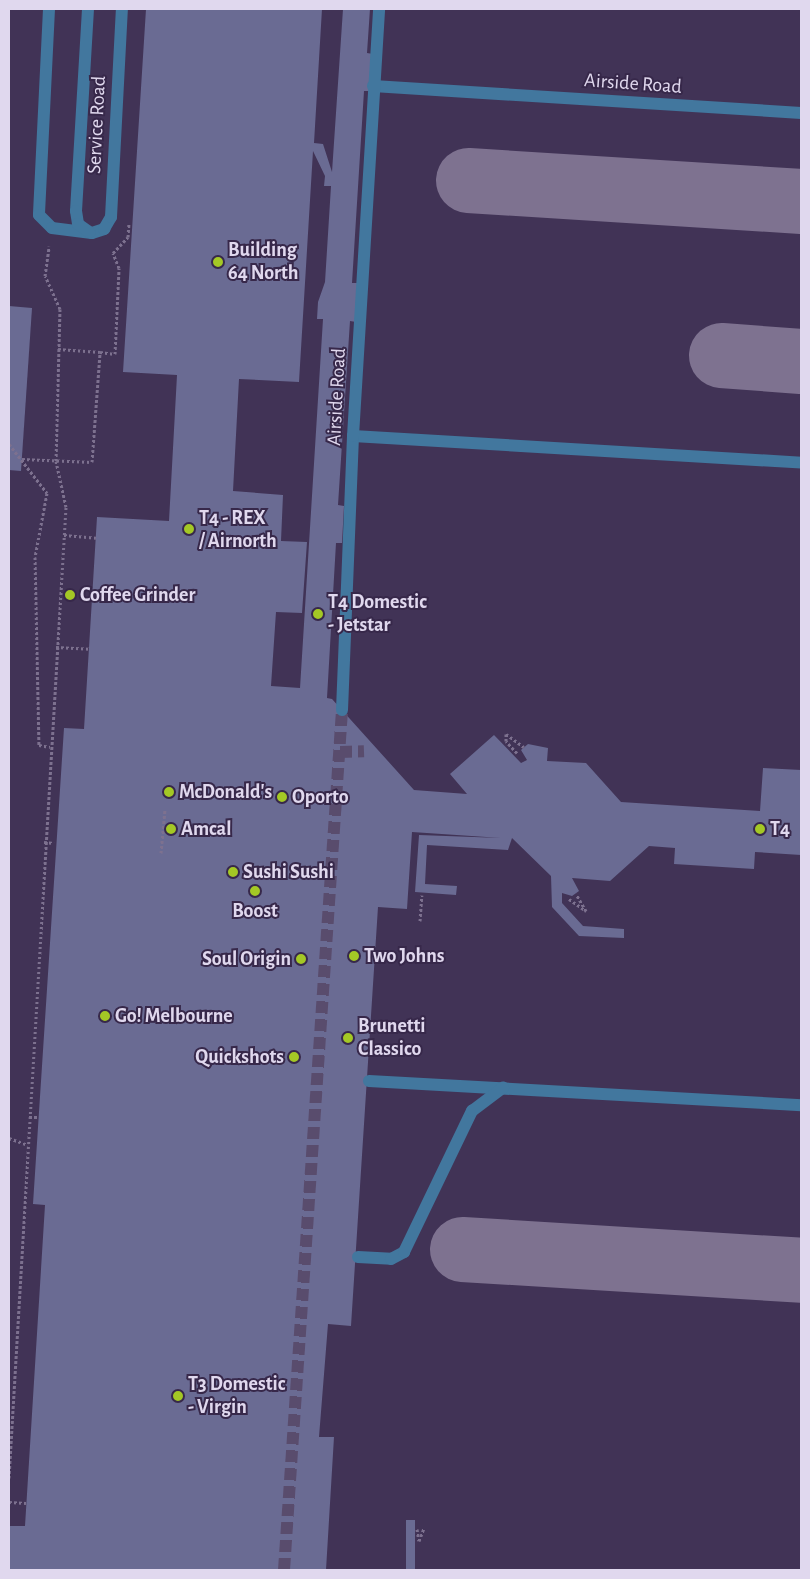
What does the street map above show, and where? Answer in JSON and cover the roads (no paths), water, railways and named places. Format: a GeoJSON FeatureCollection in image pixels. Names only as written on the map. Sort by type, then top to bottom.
{"type":"FeatureCollection","features":[{"type":"Feature","properties":{"kind":"lane"},"geometry":{"type":"LineString","coordinates":[[48,9],[38,209],[41,220],[52,228],[92,233]]}},
{"type":"Feature","properties":{"kind":"lane","name":"Service Road"},"geometry":{"type":"LineString","coordinates":[[88,9],[76,211],[78,224],[92,233],[104,229],[111,217],[122,9]]}},
{"type":"Feature","properties":{"kind":"lane","name":"Airside Road"},"geometry":{"type":"LineString","coordinates":[[342,710],[353,436],[379,9]]}},
{"type":"Feature","properties":{"kind":"lane","name":"Airside Road"},"geometry":{"type":"LineString","coordinates":[[373,86],[801,113]]}},
{"type":"Feature","properties":{"kind":"lane"},"geometry":{"type":"LineString","coordinates":[[353,436],[801,463]]}},
{"type":"Feature","properties":{"kind":"lane"},"geometry":{"type":"LineString","coordinates":[[370,1082],[513,1086],[801,1105]]}},
{"type":"Feature","properties":{"kind":"lane"},"geometry":{"type":"LineString","coordinates":[[358,1257],[391,1259],[404,1252],[472,1111],[490,1094],[513,1086]]}},
{"type":"Feature","properties":{"kind":"tunnel"},"geometry":{"type":"LineString","coordinates":[[284,1570],[342,710]]}},
{"type":"Feature","properties":{"kind":"tunnel"},"geometry":{"type":"LineString","coordinates":[[340,752],[364,751]]}},
{"type":"Feature","properties":{"kind":"place","name":"Building 64 North"},"geometry":{"type":"Point","coordinates":[218,262]}},
{"type":"Feature","properties":{"kind":"place","name":"T4 - REX / Airnorth"},"geometry":{"type":"Point","coordinates":[189,529]}},
{"type":"Feature","properties":{"kind":"place","name":"Coffee Grinder"},"geometry":{"type":"Point","coordinates":[70,595]}},
{"type":"Feature","properties":{"kind":"place","name":"T4 Domestic - Jetstar"},"geometry":{"type":"Point","coordinates":[318,614]}},
{"type":"Feature","properties":{"kind":"place","name":"McDonald's"},"geometry":{"type":"Point","coordinates":[169,792]}},
{"type":"Feature","properties":{"kind":"place","name":"Oporto"},"geometry":{"type":"Point","coordinates":[282,797]}},
{"type":"Feature","properties":{"kind":"place","name":"Amcal"},"geometry":{"type":"Point","coordinates":[171,829]}},
{"type":"Feature","properties":{"kind":"place","name":"T4"},"geometry":{"type":"Point","coordinates":[760,829]}},
{"type":"Feature","properties":{"kind":"place","name":"Sushi Sushi"},"geometry":{"type":"Point","coordinates":[233,872]}},
{"type":"Feature","properties":{"kind":"place","name":"Boost"},"geometry":{"type":"Point","coordinates":[255,891]}},
{"type":"Feature","properties":{"kind":"place","name":"Two Johns"},"geometry":{"type":"Point","coordinates":[354,956]}},
{"type":"Feature","properties":{"kind":"place","name":"Soul Origin"},"geometry":{"type":"Point","coordinates":[301,959]}},
{"type":"Feature","properties":{"kind":"place","name":"Go! Melbourne"},"geometry":{"type":"Point","coordinates":[105,1016]}},
{"type":"Feature","properties":{"kind":"place","name":"Brunetti Classico"},"geometry":{"type":"Point","coordinates":[348,1038]}},
{"type":"Feature","properties":{"kind":"place","name":"Quickshots"},"geometry":{"type":"Point","coordinates":[294,1057]}},
{"type":"Feature","properties":{"kind":"place","name":"T3 Domestic - Virgin"},"geometry":{"type":"Point","coordinates":[178,1396]}}]}
